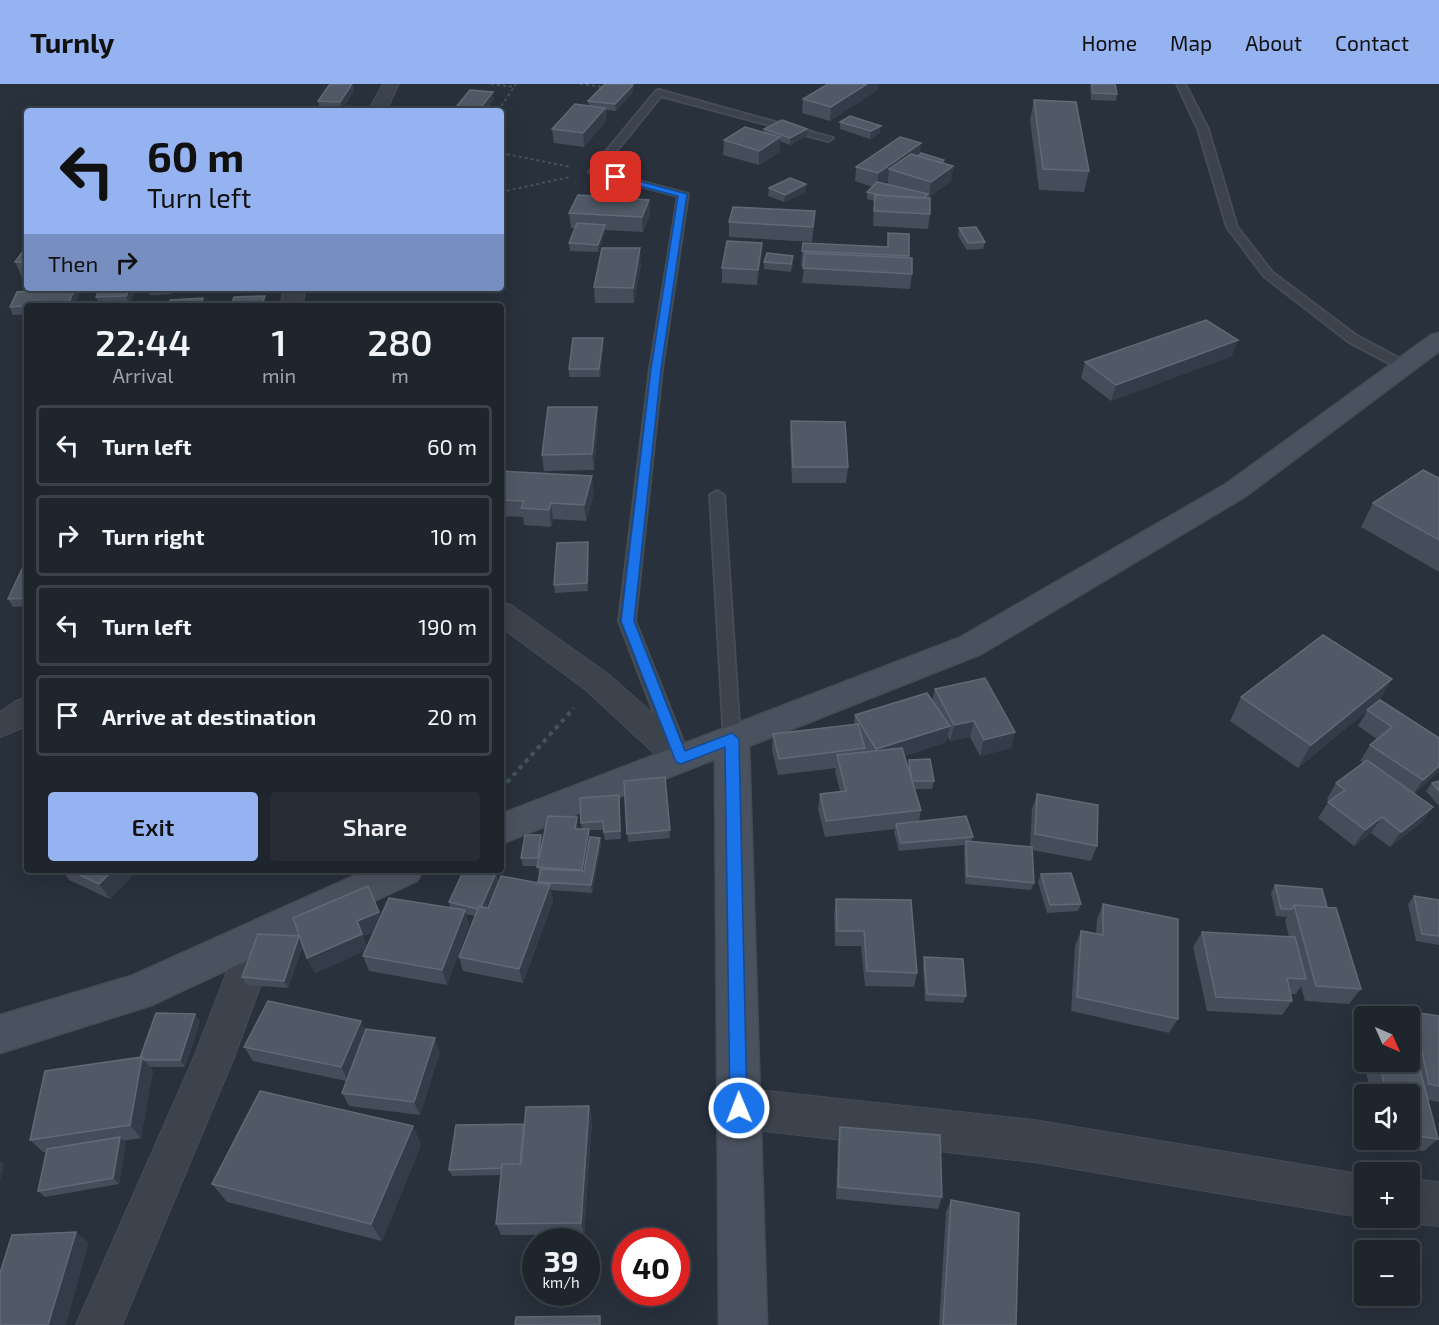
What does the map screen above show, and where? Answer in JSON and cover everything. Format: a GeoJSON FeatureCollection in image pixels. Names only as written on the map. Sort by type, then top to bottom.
{"type":"FeatureCollection","features":[{"type":"Feature","properties":{"kind":"street"},"geometry":{"type":"LineString","coordinates":[[378,108],[391,84]]}},
{"type":"Feature","properties":{"kind":"street"},"geometry":{"type":"LineString","coordinates":[[504,828],[970,646],[1236,490],[1439,340]]}},
{"type":"Feature","properties":{"kind":"street"},"geometry":{"type":"LineString","coordinates":[[504,614],[597,682],[681,758]]}},
{"type":"Feature","properties":{"kind":"street"},"geometry":{"type":"LineString","coordinates":[[0,725],[24,712]]}},
{"type":"Feature","properties":{"kind":"street"},"geometry":{"type":"LineString","coordinates":[[732,739],[743,1325]]}},
{"type":"Feature","properties":{"kind":"street"},"geometry":{"type":"LineString","coordinates":[[0,1034],[138,992],[398,873]]}},
{"type":"Feature","properties":{"kind":"street"},"geometry":{"type":"LineString","coordinates":[[99,1325],[215,1055],[259,937]]}},
{"type":"Feature","properties":{"kind":"street"},"geometry":{"type":"LineString","coordinates":[[739,1108],[1034,1141],[1354,1195]]}},
{"type":"Feature","properties":{"kind":"street"},"geometry":{"type":"LineString","coordinates":[[1420,1202],[1439,1204]]}},
{"type":"Feature","properties":{"kind":"lane"},"geometry":{"type":"LineString","coordinates":[[1181,84],[1203,129],[1232,226],[1268,274],[1353,339],[1404,366]]}},
{"type":"Feature","properties":{"kind":"lane"},"geometry":{"type":"LineString","coordinates":[[681,758],[627,621],[656,369],[683,194],[594,172],[659,93],[687,97],[828,138]]}},
{"type":"Feature","properties":{"kind":"lane"},"geometry":{"type":"LineString","coordinates":[[717,495],[732,739]]}},
{"type":"Feature","properties":{"kind":"path"},"geometry":{"type":"LineString","coordinates":[[491,84],[514,87]]}},
{"type":"Feature","properties":{"kind":"path"},"geometry":{"type":"LineString","coordinates":[[500,108],[516,84]]}},
{"type":"Feature","properties":{"kind":"path"},"geometry":{"type":"LineString","coordinates":[[580,84],[659,93]]}},
{"type":"Feature","properties":{"kind":"path"},"geometry":{"type":"LineString","coordinates":[[504,154],[594,172]]}},
{"type":"Feature","properties":{"kind":"path"},"geometry":{"type":"LineString","coordinates":[[504,191],[594,172]]}},
{"type":"Feature","properties":{"kind":"building"},"geometry":{"type":"Polygon","coordinates":[[[330,84],[352,84],[340,102],[318,101],[330,84]]]}},
{"type":"Feature","properties":{"kind":"building"},"geometry":{"type":"Polygon","coordinates":[[[605,84],[633,85],[615,104],[588,101],[605,84]]]}},
{"type":"Feature","properties":{"kind":"building"},"geometry":{"type":"Polygon","coordinates":[[[828,84],[867,84],[831,107],[803,99],[828,84]]]}},
{"type":"Feature","properties":{"kind":"building"},"geometry":{"type":"Polygon","coordinates":[[[1092,84],[1115,84],[1117,94],[1093,93],[1092,84]]]}},
{"type":"Feature","properties":{"kind":"building"},"geometry":{"type":"Polygon","coordinates":[[[470,90],[493,92],[481,108],[455,108],[470,90]]]}},
{"type":"Feature","properties":{"kind":"building"},"geometry":{"type":"Polygon","coordinates":[[[1034,100],[1076,102],[1089,171],[1043,169],[1034,100]]]}},
{"type":"Feature","properties":{"kind":"building"},"geometry":{"type":"Polygon","coordinates":[[[575,104],[605,108],[583,133],[552,129],[575,104]]]}},
{"type":"Feature","properties":{"kind":"building"},"geometry":{"type":"Polygon","coordinates":[[[850,116],[881,126],[871,131],[840,122],[850,116]]]}},
{"type":"Feature","properties":{"kind":"building"},"geometry":{"type":"Polygon","coordinates":[[[782,120],[807,129],[790,138],[764,129],[782,120]]]}},
{"type":"Feature","properties":{"kind":"building"},"geometry":{"type":"Polygon","coordinates":[[[745,127],[780,137],[759,151],[724,140],[745,127]]]}},
{"type":"Feature","properties":{"kind":"building"},"geometry":{"type":"Polygon","coordinates":[[[900,137],[921,143],[878,173],[856,167],[900,137]]]}},
{"type":"Feature","properties":{"kind":"building"},"geometry":{"type":"Polygon","coordinates":[[[921,153],[944,160],[941,163],[918,156],[921,153]]]}},
{"type":"Feature","properties":{"kind":"building"},"geometry":{"type":"Polygon","coordinates":[[[911,154],[953,166],[931,182],[889,169],[911,154]]]}},
{"type":"Feature","properties":{"kind":"building"},"geometry":{"type":"Polygon","coordinates":[[[790,178],[806,184],[785,195],[769,188],[790,178]]]}},
{"type":"Feature","properties":{"kind":"building"},"geometry":{"type":"Polygon","coordinates":[[[877,182],[928,194],[924,198],[885,196],[867,192],[877,182]]]}},
{"type":"Feature","properties":{"kind":"building"},"geometry":{"type":"Polygon","coordinates":[[[578,195],[649,200],[642,217],[569,213],[578,195]]]}},
{"type":"Feature","properties":{"kind":"building"},"geometry":{"type":"Polygon","coordinates":[[[875,195],[930,198],[930,214],[874,211],[875,195]]]}},
{"type":"Feature","properties":{"kind":"building"},"geometry":{"type":"Polygon","coordinates":[[[733,207],[815,211],[813,227],[729,222],[733,207]]]}},
{"type":"Feature","properties":{"kind":"building"},"geometry":{"type":"Polygon","coordinates":[[[577,223],[605,225],[598,245],[569,243],[577,223]]]}},
{"type":"Feature","properties":{"kind":"building"},"geometry":{"type":"Polygon","coordinates":[[[976,227],[985,242],[968,243],[959,228],[976,227]]]}},
{"type":"Feature","properties":{"kind":"building"},"geometry":{"type":"Polygon","coordinates":[[[888,233],[909,234],[909,256],[802,251],[803,243],[888,247],[888,233]]]}},
{"type":"Feature","properties":{"kind":"building"},"geometry":{"type":"Polygon","coordinates":[[[727,241],[762,243],[758,270],[722,268],[727,241]]]}},
{"type":"Feature","properties":{"kind":"building"},"geometry":{"type":"Polygon","coordinates":[[[602,248],[640,248],[633,288],[594,287],[602,248]]]}},
{"type":"Feature","properties":{"kind":"building"},"geometry":{"type":"Polygon","coordinates":[[[24,250],[24,262],[15,262],[24,250]]]}},
{"type":"Feature","properties":{"kind":"building"},"geometry":{"type":"Polygon","coordinates":[[[767,253],[793,256],[791,264],[764,262],[767,253]]]}},
{"type":"Feature","properties":{"kind":"building"},"geometry":{"type":"Polygon","coordinates":[[[805,253],[912,258],[912,274],[803,268],[805,253]]]}},
{"type":"Feature","properties":{"kind":"building"},"geometry":{"type":"Polygon","coordinates":[[[74,291],[69,302],[24,303],[24,306],[10,307],[17,292],[74,291]]]}},
{"type":"Feature","properties":{"kind":"building"},"geometry":{"type":"Polygon","coordinates":[[[99,291],[128,291],[126,296],[96,297],[99,291]]]}},
{"type":"Feature","properties":{"kind":"building"},"geometry":{"type":"Polygon","coordinates":[[[265,296],[262,303],[232,303],[234,297],[265,296]]]}},
{"type":"Feature","properties":{"kind":"building"},"geometry":{"type":"Polygon","coordinates":[[[203,298],[202,303],[169,303],[170,300],[203,298]]]}},
{"type":"Feature","properties":{"kind":"building"},"geometry":{"type":"Polygon","coordinates":[[[1206,320],[1238,340],[1116,385],[1085,362],[1206,320]]]}},
{"type":"Feature","properties":{"kind":"building"},"geometry":{"type":"Polygon","coordinates":[[[573,338],[603,338],[599,369],[569,369],[573,338]]]}},
{"type":"Feature","properties":{"kind":"building"},"geometry":{"type":"Polygon","coordinates":[[[548,407],[597,407],[592,454],[542,455],[548,407]]]}},
{"type":"Feature","properties":{"kind":"building"},"geometry":{"type":"Polygon","coordinates":[[[791,421],[845,422],[848,467],[793,467],[791,421]]]}},
{"type":"Feature","properties":{"kind":"building"},"geometry":{"type":"Polygon","coordinates":[[[1423,470],[1439,478],[1439,540],[1373,503],[1423,470]]]}},
{"type":"Feature","properties":{"kind":"building"},"geometry":{"type":"Polygon","coordinates":[[[504,471],[592,476],[584,505],[551,503],[549,510],[521,508],[524,501],[504,500],[504,471]]]}},
{"type":"Feature","properties":{"kind":"building"},"geometry":{"type":"Polygon","coordinates":[[[588,542],[587,583],[554,585],[557,543],[588,542]]]}},
{"type":"Feature","properties":{"kind":"building"},"geometry":{"type":"Polygon","coordinates":[[[22,569],[24,569],[24,598],[8,599],[22,569]]]}},
{"type":"Feature","properties":{"kind":"building"},"geometry":{"type":"Polygon","coordinates":[[[1323,635],[1392,679],[1311,745],[1241,697],[1323,635]]]}},
{"type":"Feature","properties":{"kind":"building"},"geometry":{"type":"Polygon","coordinates":[[[985,678],[1015,732],[984,740],[974,721],[954,725],[935,689],[985,678]]]}},
{"type":"Feature","properties":{"kind":"building"},"geometry":{"type":"Polygon","coordinates":[[[927,693],[950,726],[876,749],[855,715],[927,693]]]}},
{"type":"Feature","properties":{"kind":"building"},"geometry":{"type":"Polygon","coordinates":[[[1380,700],[1439,738],[1439,766],[1423,780],[1370,745],[1392,727],[1367,710],[1380,700]]]}},
{"type":"Feature","properties":{"kind":"building"},"geometry":{"type":"Polygon","coordinates":[[[858,724],[865,748],[779,759],[773,734],[858,724]]]}},
{"type":"Feature","properties":{"kind":"building"},"geometry":{"type":"Polygon","coordinates":[[[902,748],[921,810],[826,821],[820,794],[846,791],[837,755],[902,748]]]}},
{"type":"Feature","properties":{"kind":"building"},"geometry":{"type":"Polygon","coordinates":[[[930,759],[934,781],[912,781],[909,760],[930,759]]]}},
{"type":"Feature","properties":{"kind":"building"},"geometry":{"type":"Polygon","coordinates":[[[1367,760],[1433,807],[1401,832],[1382,817],[1365,830],[1328,802],[1345,790],[1336,783],[1367,760]]]}},
{"type":"Feature","properties":{"kind":"building"},"geometry":{"type":"Polygon","coordinates":[[[665,777],[670,830],[627,834],[624,781],[665,777]]]}},
{"type":"Feature","properties":{"kind":"building"},"geometry":{"type":"Polygon","coordinates":[[[1439,781],[1439,791],[1432,783],[1439,781]]]}},
{"type":"Feature","properties":{"kind":"building"},"geometry":{"type":"Polygon","coordinates":[[[1037,794],[1098,805],[1097,846],[1035,834],[1037,794]]]}},
{"type":"Feature","properties":{"kind":"building"},"geometry":{"type":"Polygon","coordinates":[[[619,795],[620,831],[604,832],[603,821],[581,823],[580,798],[619,795]]]}},
{"type":"Feature","properties":{"kind":"building"},"geometry":{"type":"Polygon","coordinates":[[[548,816],[577,817],[575,829],[589,829],[582,870],[537,867],[548,816]]]}},
{"type":"Feature","properties":{"kind":"building"},"geometry":{"type":"Polygon","coordinates":[[[966,816],[973,837],[901,843],[896,824],[966,816]]]}},
{"type":"Feature","properties":{"kind":"building"},"geometry":{"type":"Polygon","coordinates":[[[525,835],[541,835],[538,858],[521,858],[525,835]]]}},
{"type":"Feature","properties":{"kind":"building"},"geometry":{"type":"Polygon","coordinates":[[[590,837],[600,838],[591,885],[538,882],[541,869],[584,871],[590,837]]]}},
{"type":"Feature","properties":{"kind":"building"},"geometry":{"type":"Polygon","coordinates":[[[966,841],[1032,847],[1034,883],[967,876],[966,841]]]}},
{"type":"Feature","properties":{"kind":"building"},"geometry":{"type":"Polygon","coordinates":[[[76,873],[110,873],[99,884],[76,873]]]}},
{"type":"Feature","properties":{"kind":"building"},"geometry":{"type":"Polygon","coordinates":[[[463,873],[496,873],[478,909],[449,902],[463,873]]]}},
{"type":"Feature","properties":{"kind":"building"},"geometry":{"type":"Polygon","coordinates":[[[1071,873],[1081,904],[1050,905],[1041,874],[1071,873]]]}},
{"type":"Feature","properties":{"kind":"building"},"geometry":{"type":"Polygon","coordinates":[[[501,876],[550,885],[519,969],[459,957],[479,906],[488,908],[501,876]]]}},
{"type":"Feature","properties":{"kind":"building"},"geometry":{"type":"Polygon","coordinates":[[[1275,885],[1322,889],[1327,907],[1294,905],[1292,909],[1281,909],[1275,885]]]}},
{"type":"Feature","properties":{"kind":"building"},"geometry":{"type":"Polygon","coordinates":[[[368,886],[379,912],[357,921],[362,934],[307,958],[293,918],[368,886]]]}},
{"type":"Feature","properties":{"kind":"building"},"geometry":{"type":"Polygon","coordinates":[[[1414,896],[1439,900],[1439,936],[1422,934],[1414,896]]]}},
{"type":"Feature","properties":{"kind":"building"},"geometry":{"type":"Polygon","coordinates":[[[389,898],[465,910],[442,970],[363,956],[389,898]]]}},
{"type":"Feature","properties":{"kind":"building"},"geometry":{"type":"Polygon","coordinates":[[[836,899],[911,900],[917,973],[867,971],[864,931],[837,931],[836,899]]]}},
{"type":"Feature","properties":{"kind":"building"},"geometry":{"type":"Polygon","coordinates":[[[1103,904],[1178,919],[1178,1019],[1077,997],[1081,931],[1103,935],[1103,904]]]}},
{"type":"Feature","properties":{"kind":"building"},"geometry":{"type":"Polygon","coordinates":[[[1294,905],[1336,908],[1361,989],[1316,986],[1294,905]]]}},
{"type":"Feature","properties":{"kind":"building"},"geometry":{"type":"Polygon","coordinates":[[[1202,932],[1295,937],[1306,979],[1287,978],[1292,1001],[1216,997],[1202,932]]]}},
{"type":"Feature","properties":{"kind":"building"},"geometry":{"type":"Polygon","coordinates":[[[258,934],[299,936],[284,981],[242,977],[258,934]]]}},
{"type":"Feature","properties":{"kind":"building"},"geometry":{"type":"Polygon","coordinates":[[[924,957],[963,959],[966,996],[927,994],[924,957]]]}},
{"type":"Feature","properties":{"kind":"building"},"geometry":{"type":"Polygon","coordinates":[[[268,1001],[361,1021],[341,1067],[244,1047],[268,1001]]]}},
{"type":"Feature","properties":{"kind":"building"},"geometry":{"type":"Polygon","coordinates":[[[156,1013],[195,1014],[180,1060],[140,1058],[156,1013]]]}},
{"type":"Feature","properties":{"kind":"building"},"geometry":{"type":"Polygon","coordinates":[[[1420,1013],[1439,1016],[1439,1086],[1429,1084],[1420,1044],[1420,1013]]]}},
{"type":"Feature","properties":{"kind":"building"},"geometry":{"type":"Polygon","coordinates":[[[366,1029],[435,1038],[414,1102],[342,1093],[366,1029]]]}},
{"type":"Feature","properties":{"kind":"building"},"geometry":{"type":"Polygon","coordinates":[[[142,1057],[130,1125],[30,1140],[45,1071],[142,1057]]]}},
{"type":"Feature","properties":{"kind":"building"},"geometry":{"type":"Polygon","coordinates":[[[1420,1070],[1438,1139],[1420,1136],[1420,1084],[1384,1084],[1381,1072],[1420,1072],[1420,1070]]]}},
{"type":"Feature","properties":{"kind":"building"},"geometry":{"type":"Polygon","coordinates":[[[260,1091],[413,1126],[371,1224],[212,1184],[260,1091]]]}},
{"type":"Feature","properties":{"kind":"building"},"geometry":{"type":"Polygon","coordinates":[[[589,1106],[581,1223],[496,1224],[502,1164],[521,1164],[526,1107],[589,1106]]]}},
{"type":"Feature","properties":{"kind":"building"},"geometry":{"type":"Polygon","coordinates":[[[524,1124],[520,1164],[502,1164],[502,1168],[449,1170],[456,1125],[524,1124]]]}},
{"type":"Feature","properties":{"kind":"building"},"geometry":{"type":"Polygon","coordinates":[[[840,1127],[940,1135],[942,1197],[838,1187],[840,1127]]]}},
{"type":"Feature","properties":{"kind":"building"},"geometry":{"type":"Polygon","coordinates":[[[120,1137],[113,1178],[38,1191],[47,1149],[120,1137]]]}},
{"type":"Feature","properties":{"kind":"building"},"geometry":{"type":"Polygon","coordinates":[[[951,1200],[1019,1213],[1016,1325],[943,1325],[951,1200]]]}},
{"type":"Feature","properties":{"kind":"building"},"geometry":{"type":"Polygon","coordinates":[[[76,1232],[48,1325],[0,1325],[0,1273],[12,1235],[76,1232]]]}},
{"type":"Feature","properties":{"kind":"building"},"geometry":{"type":"Polygon","coordinates":[[[600,1316],[600,1325],[515,1325],[516,1317],[600,1316]]]}},
{"type":"Feature","properties":{"kind":"route"},"geometry":{"type":"LineString","coordinates":[[616,177],[683,194],[656,369],[627,621],[681,758],[732,739],[739,1108]]}}]}
